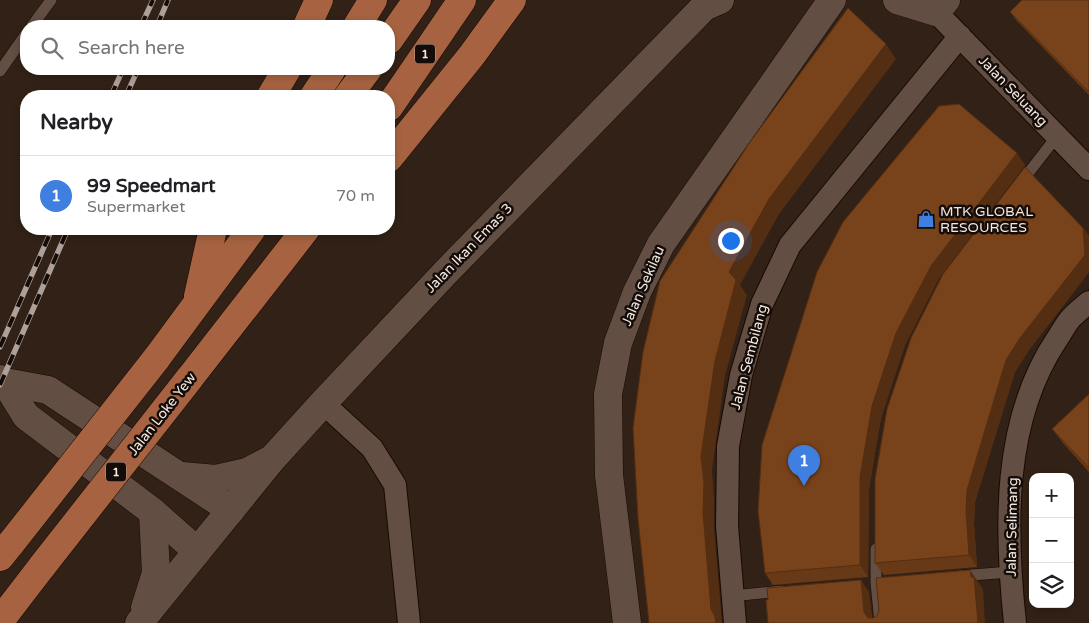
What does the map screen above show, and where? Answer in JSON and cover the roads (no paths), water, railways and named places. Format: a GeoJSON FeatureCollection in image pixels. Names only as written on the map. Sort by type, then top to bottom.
{"type":"FeatureCollection","features":[{"type":"Feature","properties":{"kind":"highway"},"geometry":{"type":"LineString","coordinates":[[311,20],[319,0]]}},
{"type":"Feature","properties":{"kind":"highway"},"geometry":{"type":"LineString","coordinates":[[361,20],[373,0]]}},
{"type":"Feature","properties":{"kind":"highway"},"geometry":{"type":"LineString","coordinates":[[395,32],[418,0]]}},
{"type":"Feature","properties":{"kind":"highway","name":"1"},"geometry":{"type":"LineString","coordinates":[[395,99],[462,0]]}},
{"type":"Feature","properties":{"kind":"highway"},"geometry":{"type":"LineString","coordinates":[[395,151],[472,55],[512,0]]}},
{"type":"Feature","properties":{"kind":"highway"},"geometry":{"type":"LineString","coordinates":[[275,90],[283,75]]}},
{"type":"Feature","properties":{"kind":"highway"},"geometry":{"type":"LineString","coordinates":[[318,90],[328,75]]}},
{"type":"Feature","properties":{"kind":"highway"},"geometry":{"type":"LineString","coordinates":[[352,90],[364,75]]}},
{"type":"Feature","properties":{"kind":"highway"},"geometry":{"type":"LineString","coordinates":[[196,307],[212,235]]}},
{"type":"Feature","properties":{"kind":"highway"},"geometry":{"type":"LineString","coordinates":[[196,307],[232,235]]}},
{"type":"Feature","properties":{"kind":"highway"},"geometry":{"type":"LineString","coordinates":[[6,549],[156,359],[248,235]]}},
{"type":"Feature","properties":{"kind":"highway","name":"Jalan Loke Yew"},"geometry":{"type":"LineString","coordinates":[[0,621],[301,235]]}},
{"type":"Feature","properties":{"kind":"street","name":"Jalan Ikan Emas 3"},"geometry":{"type":"LineString","coordinates":[[140,622],[273,458],[323,403],[446,272],[704,8],[720,0]]}},
{"type":"Feature","properties":{"kind":"street","name":"Jalan Sekilau"},"geometry":{"type":"LineString","coordinates":[[627,623],[609,475],[608,394],[618,343],[637,292],[661,244],[832,0]]}},
{"type":"Feature","properties":{"kind":"street"},"geometry":{"type":"LineString","coordinates":[[898,0],[941,6]]}},
{"type":"Feature","properties":{"kind":"street","name":"Jalan Seluang"},"geometry":{"type":"LineString","coordinates":[[941,6],[960,36],[1089,169]]}},
{"type":"Feature","properties":{"kind":"street","name":"Jalan Sembilang"},"geometry":{"type":"LineString","coordinates":[[735,623],[726,526],[728,446],[741,375],[762,304],[790,245],[960,36]]}},
{"type":"Feature","properties":{"kind":"street","name":"Jalan Selimang"},"geometry":{"type":"LineString","coordinates":[[1016,623],[1010,572],[1010,492],[1019,431],[1030,391],[1051,347],[1071,318],[1089,302]]}},
{"type":"Feature","properties":{"kind":"street"},"geometry":{"type":"LineString","coordinates":[[2,380],[48,390],[231,510]]}},
{"type":"Feature","properties":{"kind":"street"},"geometry":{"type":"LineString","coordinates":[[2,380],[26,416],[153,512],[198,551]]}},
{"type":"Feature","properties":{"kind":"street"},"geometry":{"type":"LineString","coordinates":[[323,403],[372,448],[395,484],[409,623]]}},
{"type":"Feature","properties":{"kind":"street"},"geometry":{"type":"LineString","coordinates":[[180,476],[216,480],[247,472],[273,458]]}},
{"type":"Feature","properties":{"kind":"street"},"geometry":{"type":"LineString","coordinates":[[140,622],[156,573],[156,542],[153,512]]}},
{"type":"Feature","properties":{"kind":"lane"},"geometry":{"type":"LineString","coordinates":[[36,20],[51,0]]}},
{"type":"Feature","properties":{"kind":"lane"},"geometry":{"type":"LineString","coordinates":[[0,71],[20,43]]}},
{"type":"Feature","properties":{"kind":"lane"},"geometry":{"type":"LineString","coordinates":[[1016,190],[1057,136]]}},
{"type":"Feature","properties":{"kind":"lane"},"geometry":{"type":"LineString","coordinates":[[876,536],[876,583],[880,623]]}},
{"type":"Feature","properties":{"kind":"lane"},"geometry":{"type":"LineString","coordinates":[[943,578],[1010,572]]}},
{"type":"Feature","properties":{"kind":"lane"},"geometry":{"type":"LineString","coordinates":[[732,596],[790,591]]}},
{"type":"Feature","properties":{"kind":"railway"},"geometry":{"type":"LineString","coordinates":[[144,20],[153,0]]}},
{"type":"Feature","properties":{"kind":"railway"},"geometry":{"type":"LineString","coordinates":[[160,20],[168,0]]}},
{"type":"Feature","properties":{"kind":"railway"},"geometry":{"type":"LineString","coordinates":[[114,90],[120,75]]}},
{"type":"Feature","properties":{"kind":"railway"},"geometry":{"type":"LineString","coordinates":[[129,90],[135,75]]}},
{"type":"Feature","properties":{"kind":"railway"},"geometry":{"type":"LineString","coordinates":[[0,347],[49,235]]}},
{"type":"Feature","properties":{"kind":"railway"},"geometry":{"type":"LineString","coordinates":[[0,385],[65,235]]}},
{"type":"Feature","properties":{"kind":"place","name":"MTK GLOBAL RESOURCES"},"geometry":{"type":"Point","coordinates":[926,219]}},
{"type":"Feature","properties":{"kind":"place","name":"99 Speedmart"},"geometry":{"type":"Point","coordinates":[804,486]}}]}
